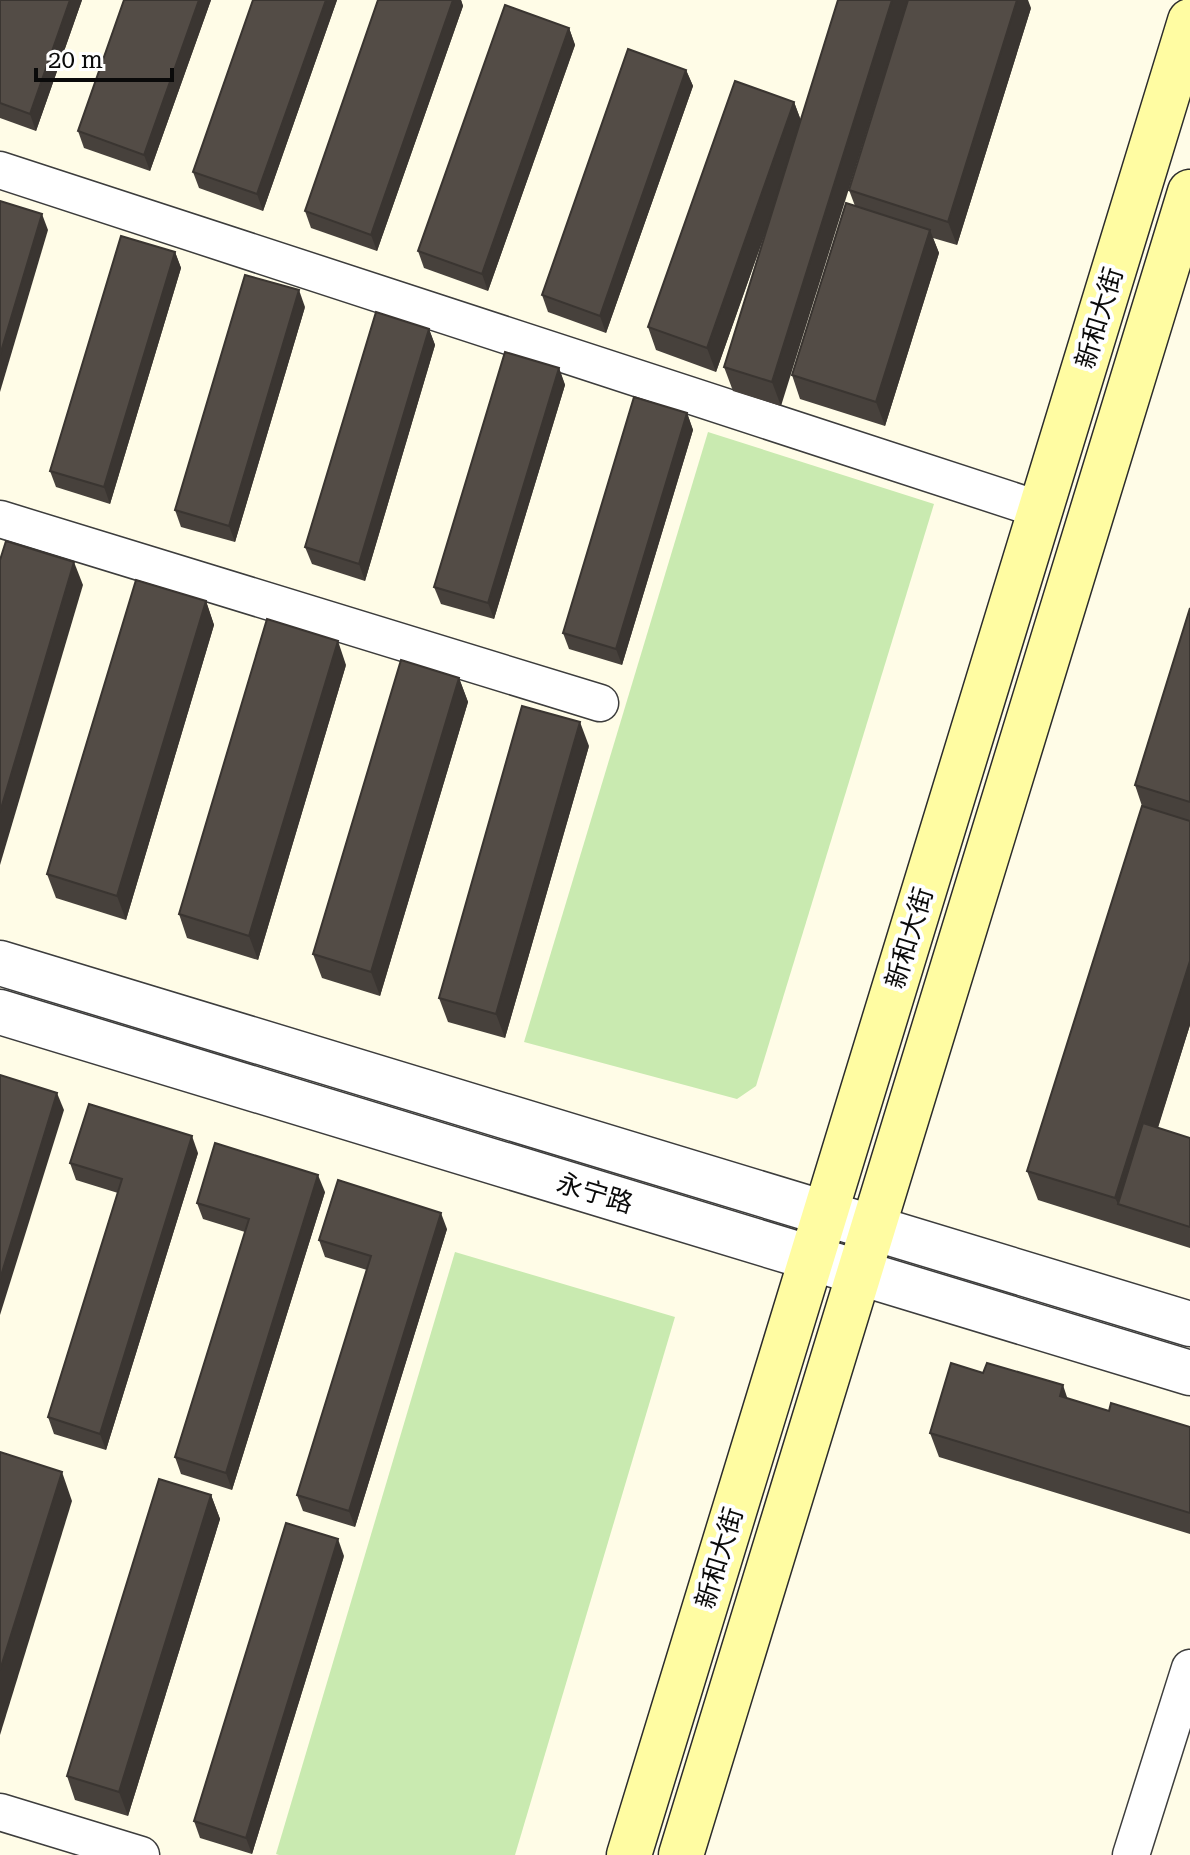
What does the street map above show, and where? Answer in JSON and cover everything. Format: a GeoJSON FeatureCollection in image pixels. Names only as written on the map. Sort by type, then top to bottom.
{"type":"FeatureCollection","features":[{"type":"Feature","properties":{"kind":"main road","name":"新和大街"},"geometry":{"type":"LineString","coordinates":[[629,1855],[1190,21]]}},
{"type":"Feature","properties":{"kind":"main road","name":"新和大街"},"geometry":{"type":"LineString","coordinates":[[681,1855],[1190,192]]}},
{"type":"Feature","properties":{"kind":"street"},"geometry":{"type":"LineString","coordinates":[[0,170],[1041,510]]}},
{"type":"Feature","properties":{"kind":"street"},"geometry":{"type":"LineString","coordinates":[[0,519],[600,703]]}},
{"type":"Feature","properties":{"kind":"street","name":"永宁路"},"geometry":{"type":"LineString","coordinates":[[0,963],[1190,1324]]}},
{"type":"Feature","properties":{"kind":"street","name":"永宁路"},"geometry":{"type":"LineString","coordinates":[[0,1012],[1190,1373]]}},
{"type":"Feature","properties":{"kind":"street"},"geometry":{"type":"LineString","coordinates":[[1131,1855],[1190,1668]]}},
{"type":"Feature","properties":{"kind":"street"},"geometry":{"type":"LineString","coordinates":[[0,1812],[141,1855]]}},
{"type":"Feature","properties":{"kind":"green space"},"geometry":{"type":"Polygon","coordinates":[[[708,432],[934,504],[756,1086],[737,1099],[524,1042],[708,432]]]}},
{"type":"Feature","properties":{"kind":"green space"},"geometry":{"type":"Polygon","coordinates":[[[455,1252],[675,1317],[515,1855],[279,1855],[276,1854],[455,1252]]]}},
{"type":"Feature","properties":{"kind":"building"},"geometry":{"type":"Polygon","coordinates":[[[0,0],[70,0],[30,114],[0,103],[0,0]]]}},
{"type":"Feature","properties":{"kind":"building"},"geometry":{"type":"Polygon","coordinates":[[[124,0],[199,0],[144,155],[78,131],[124,0]]]}},
{"type":"Feature","properties":{"kind":"building"},"geometry":{"type":"Polygon","coordinates":[[[253,0],[326,0],[257,194],[193,172],[253,0]]]}},
{"type":"Feature","properties":{"kind":"building"},"geometry":{"type":"Polygon","coordinates":[[[378,0],[453,0],[371,235],[305,211],[378,0]]]}},
{"type":"Feature","properties":{"kind":"building"},"geometry":{"type":"Polygon","coordinates":[[[838,0],[892,0],[772,382],[724,367],[838,0]]]}},
{"type":"Feature","properties":{"kind":"building"},"geometry":{"type":"Polygon","coordinates":[[[908,0],[1017,0],[948,222],[849,190],[908,0]]]}},
{"type":"Feature","properties":{"kind":"building"},"geometry":{"type":"Polygon","coordinates":[[[505,5],[569,28],[482,274],[418,251],[505,5]]]}},
{"type":"Feature","properties":{"kind":"building"},"geometry":{"type":"Polygon","coordinates":[[[628,49],[686,70],[600,316],[542,295],[628,49]]]}},
{"type":"Feature","properties":{"kind":"building"},"geometry":{"type":"Polygon","coordinates":[[[735,81],[794,102],[707,348],[648,327],[735,81]]]}},
{"type":"Feature","properties":{"kind":"building"},"geometry":{"type":"Polygon","coordinates":[[[0,201],[42,214],[0,355],[0,201]]]}},
{"type":"Feature","properties":{"kind":"building"},"geometry":{"type":"Polygon","coordinates":[[[846,203],[930,230],[876,402],[792,375],[846,203]]]}},
{"type":"Feature","properties":{"kind":"building"},"geometry":{"type":"Polygon","coordinates":[[[121,236],[175,252],[104,487],[50,471],[121,236]]]}},
{"type":"Feature","properties":{"kind":"building"},"geometry":{"type":"Polygon","coordinates":[[[245,275],[299,290],[229,526],[175,510],[245,275]]]}},
{"type":"Feature","properties":{"kind":"building"},"geometry":{"type":"Polygon","coordinates":[[[376,312],[429,329],[359,564],[305,547],[376,312]]]}},
{"type":"Feature","properties":{"kind":"building"},"geometry":{"type":"Polygon","coordinates":[[[505,352],[559,368],[488,603],[434,587],[505,352]]]}},
{"type":"Feature","properties":{"kind":"building"},"geometry":{"type":"Polygon","coordinates":[[[634,397],[687,413],[616,649],[563,633],[634,397]]]}},
{"type":"Feature","properties":{"kind":"building"},"geometry":{"type":"Polygon","coordinates":[[[6,541],[74,562],[0,812],[0,560],[6,541]]]}},
{"type":"Feature","properties":{"kind":"building"},"geometry":{"type":"Polygon","coordinates":[[[136,580],[206,601],[117,896],[47,874],[136,580]]]}},
{"type":"Feature","properties":{"kind":"building"},"geometry":{"type":"Polygon","coordinates":[[[1190,608],[1190,802],[1135,785],[1190,608]]]}},
{"type":"Feature","properties":{"kind":"building"},"geometry":{"type":"Polygon","coordinates":[[[267,619],[338,641],[249,936],[179,914],[267,619]]]}},
{"type":"Feature","properties":{"kind":"building"},"geometry":{"type":"Polygon","coordinates":[[[401,660],[459,678],[371,972],[313,954],[401,660]]]}},
{"type":"Feature","properties":{"kind":"building"},"geometry":{"type":"Polygon","coordinates":[[[522,706],[580,722],[496,1014],[439,998],[522,706]]]}},
{"type":"Feature","properties":{"kind":"building"},"geometry":{"type":"Polygon","coordinates":[[[1142,806],[1190,821],[1190,961],[1115,1198],[1027,1171],[1142,806]]]}},
{"type":"Feature","properties":{"kind":"building"},"geometry":{"type":"Polygon","coordinates":[[[0,1075],[57,1093],[0,1279],[0,1075]]]}},
{"type":"Feature","properties":{"kind":"building"},"geometry":{"type":"Polygon","coordinates":[[[89,1104],[192,1136],[100,1434],[48,1417],[122,1179],[70,1163],[89,1104]]]}},
{"type":"Feature","properties":{"kind":"building"},"geometry":{"type":"Polygon","coordinates":[[[1143,1123],[1190,1138],[1190,1227],[1118,1204],[1143,1123]]]}},
{"type":"Feature","properties":{"kind":"building"},"geometry":{"type":"Polygon","coordinates":[[[215,1143],[318,1175],[226,1473],[175,1457],[249,1219],[197,1203],[215,1143]]]}},
{"type":"Feature","properties":{"kind":"building"},"geometry":{"type":"Polygon","coordinates":[[[338,1180],[441,1213],[349,1511],[297,1495],[371,1256],[319,1240],[338,1180]]]}},
{"type":"Feature","properties":{"kind":"building"},"geometry":{"type":"Polygon","coordinates":[[[951,1363],[983,1373],[987,1363],[1063,1385],[1060,1396],[1109,1411],[1111,1403],[1190,1427],[1190,1513],[930,1433],[951,1363]]]}},
{"type":"Feature","properties":{"kind":"building"},"geometry":{"type":"Polygon","coordinates":[[[0,1452],[62,1472],[0,1670],[0,1452]]]}},
{"type":"Feature","properties":{"kind":"building"},"geometry":{"type":"Polygon","coordinates":[[[159,1479],[211,1495],[119,1792],[67,1776],[159,1479]]]}},
{"type":"Feature","properties":{"kind":"building"},"geometry":{"type":"Polygon","coordinates":[[[286,1523],[338,1539],[246,1838],[194,1821],[286,1523]]]}}]}
